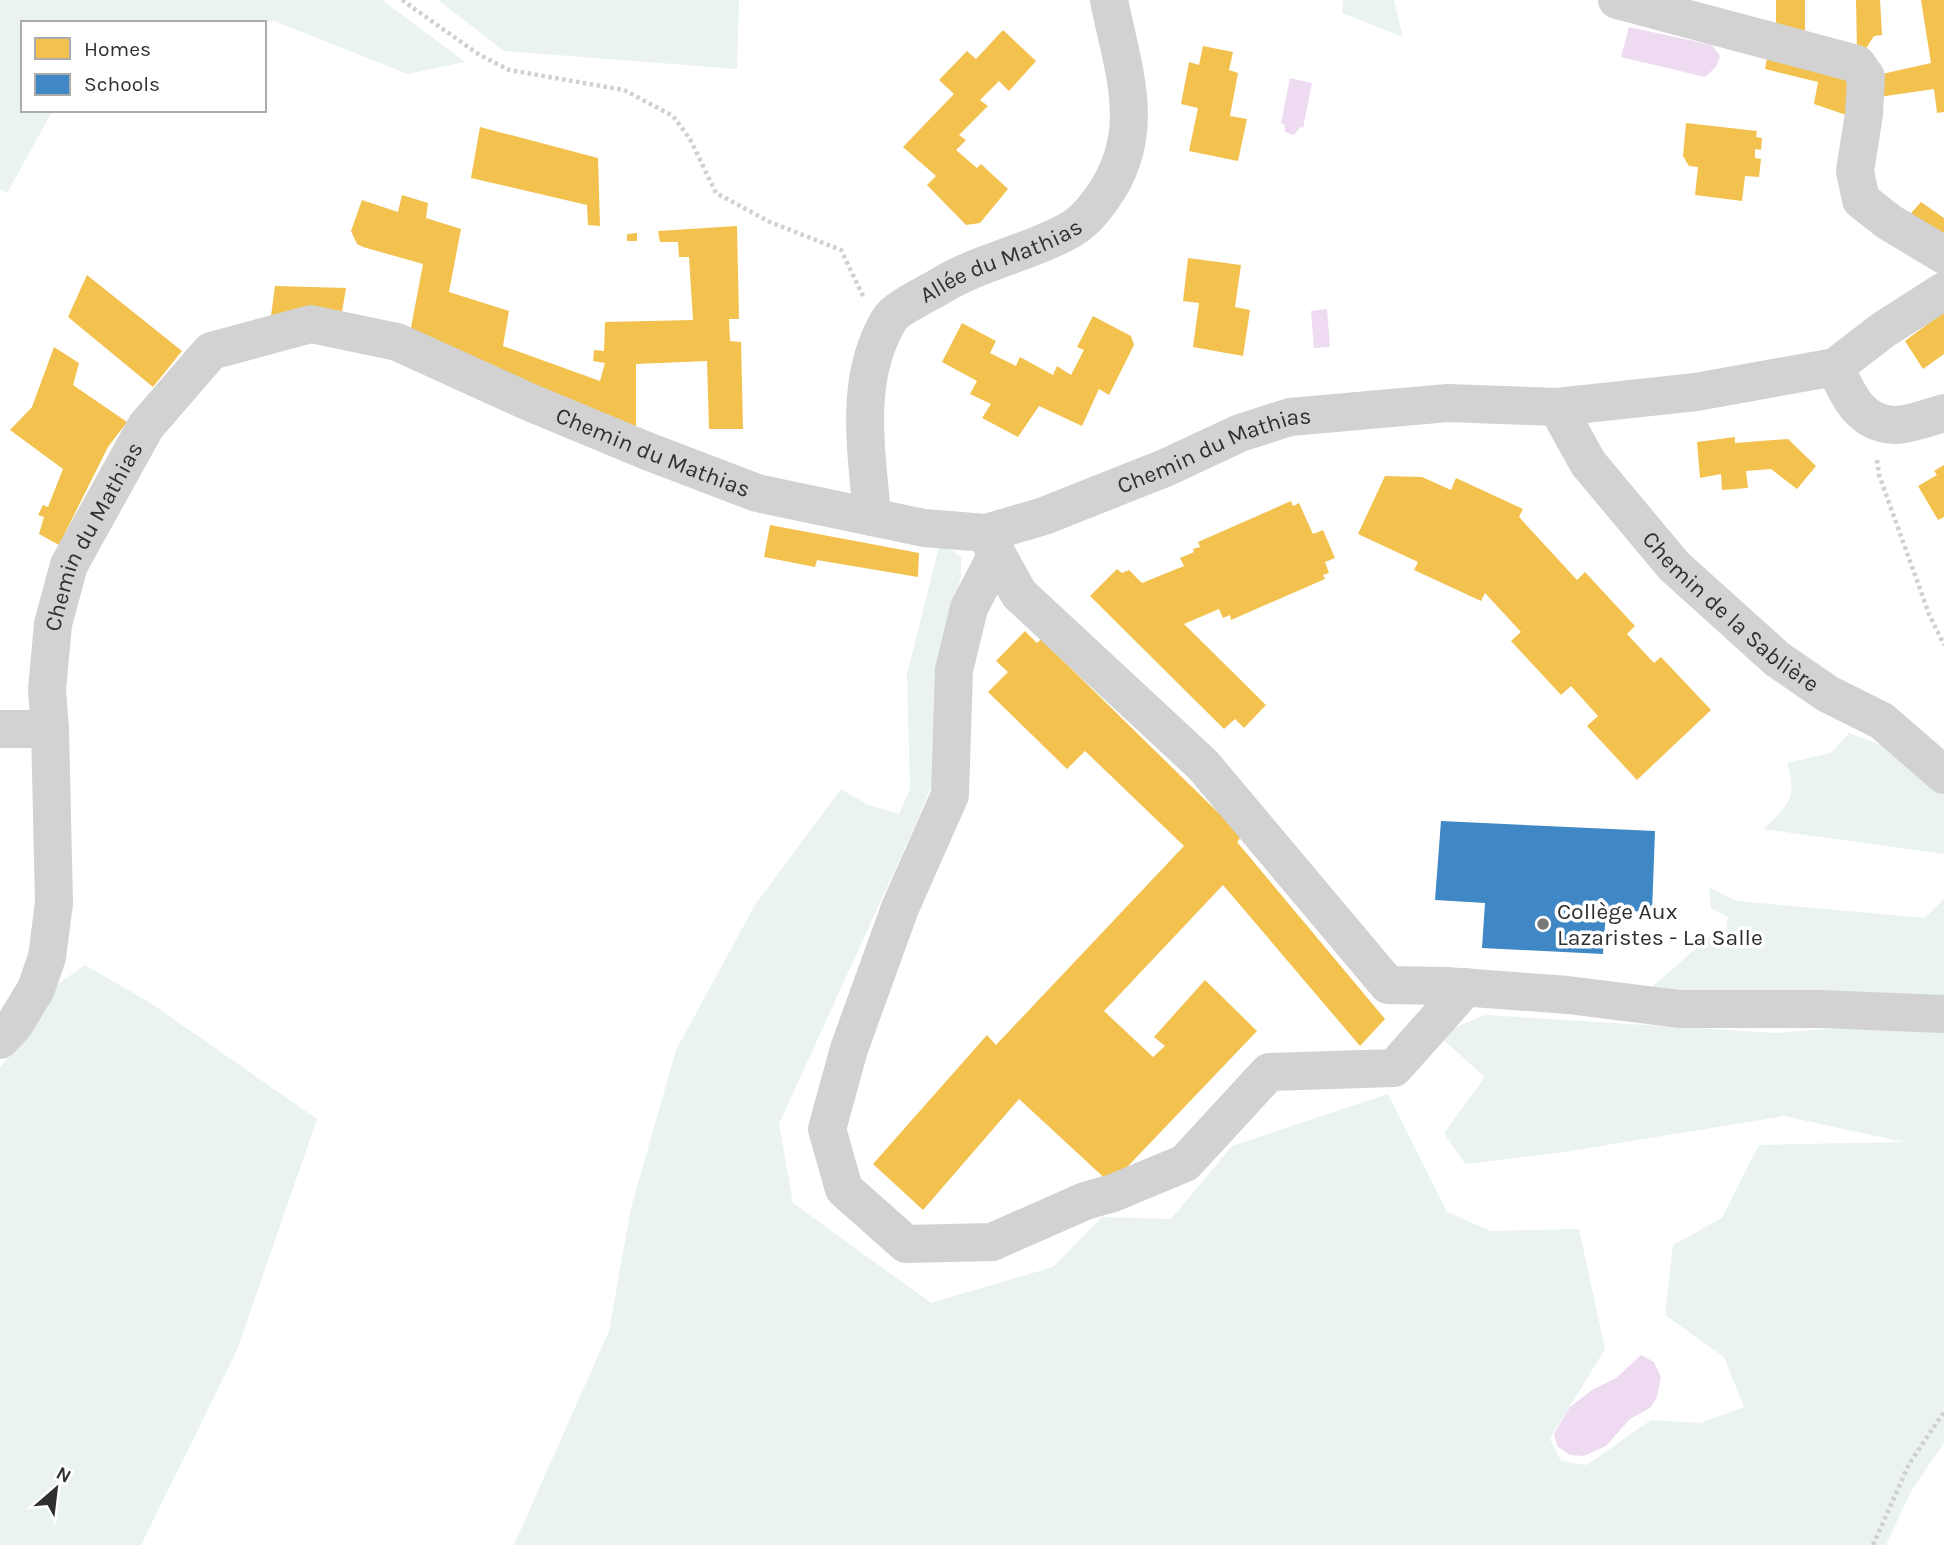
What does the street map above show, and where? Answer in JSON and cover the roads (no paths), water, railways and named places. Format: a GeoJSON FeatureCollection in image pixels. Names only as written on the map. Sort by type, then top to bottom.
{"type":"FeatureCollection","features":[{"type":"Feature","properties":{"kind":"street","name":"Allée du Mathias"},"geometry":{"type":"LineString","coordinates":[[872,517],[864,405],[872,355],[891,317],[951,279],[1069,231],[1093,211],[1111,187],[1125,156],[1131,128],[1128,94],[1109,0]]}},
{"type":"Feature","properties":{"kind":"street"},"geometry":{"type":"LineString","coordinates":[[1617,0],[1857,64],[1866,77],[1864,114],[1855,170],[1861,200],[1889,222],[1944,255]]}},
{"type":"Feature","properties":{"kind":"street","name":"Chemin du Mathias"},"geometry":{"type":"LineString","coordinates":[[0,1040],[14,1025],[36,989],[47,957],[54,904],[47,690],[53,624],[69,565],[146,426],[211,351],[311,324],[397,342],[529,402],[757,493],[992,544],[1044,516],[1165,468],[1240,433],[1290,417],[1448,403],[1557,407],[1696,392],[1835,367],[1883,330],[1944,291]]}},
{"type":"Feature","properties":{"kind":"street"},"geometry":{"type":"LineString","coordinates":[[1835,367],[1852,403],[1868,418],[1895,425],[1944,413]]}},
{"type":"Feature","properties":{"kind":"street","name":"Chemin de la Sablière"},"geometry":{"type":"LineString","coordinates":[[1557,407],[1588,463],[1674,566],[1777,659],[1828,694],[1882,721],[1944,775]]}},
{"type":"Feature","properties":{"kind":"street"},"geometry":{"type":"LineString","coordinates":[[992,544],[969,608],[954,670],[950,795],[900,908],[849,1049],[827,1129],[844,1189],[906,1244],[992,1242],[1084,1200],[1113,1193],[1185,1163],[1269,1072],[1394,1068],[1466,987]]}},
{"type":"Feature","properties":{"kind":"street"},"geometry":{"type":"LineString","coordinates":[[992,544],[1019,594],[1203,765],[1388,985],[1466,987],[1568,995],[1680,1009],[1820,1009],[1944,1014]]}},
{"type":"Feature","properties":{"kind":"street"},"geometry":{"type":"LineString","coordinates":[[0,729],[50,729]]}},
{"type":"Feature","properties":{"kind":"place","name":"Collège Aux Lazaristes - La Salle"},"geometry":{"type":"Point","coordinates":[1543,924]}}]}
